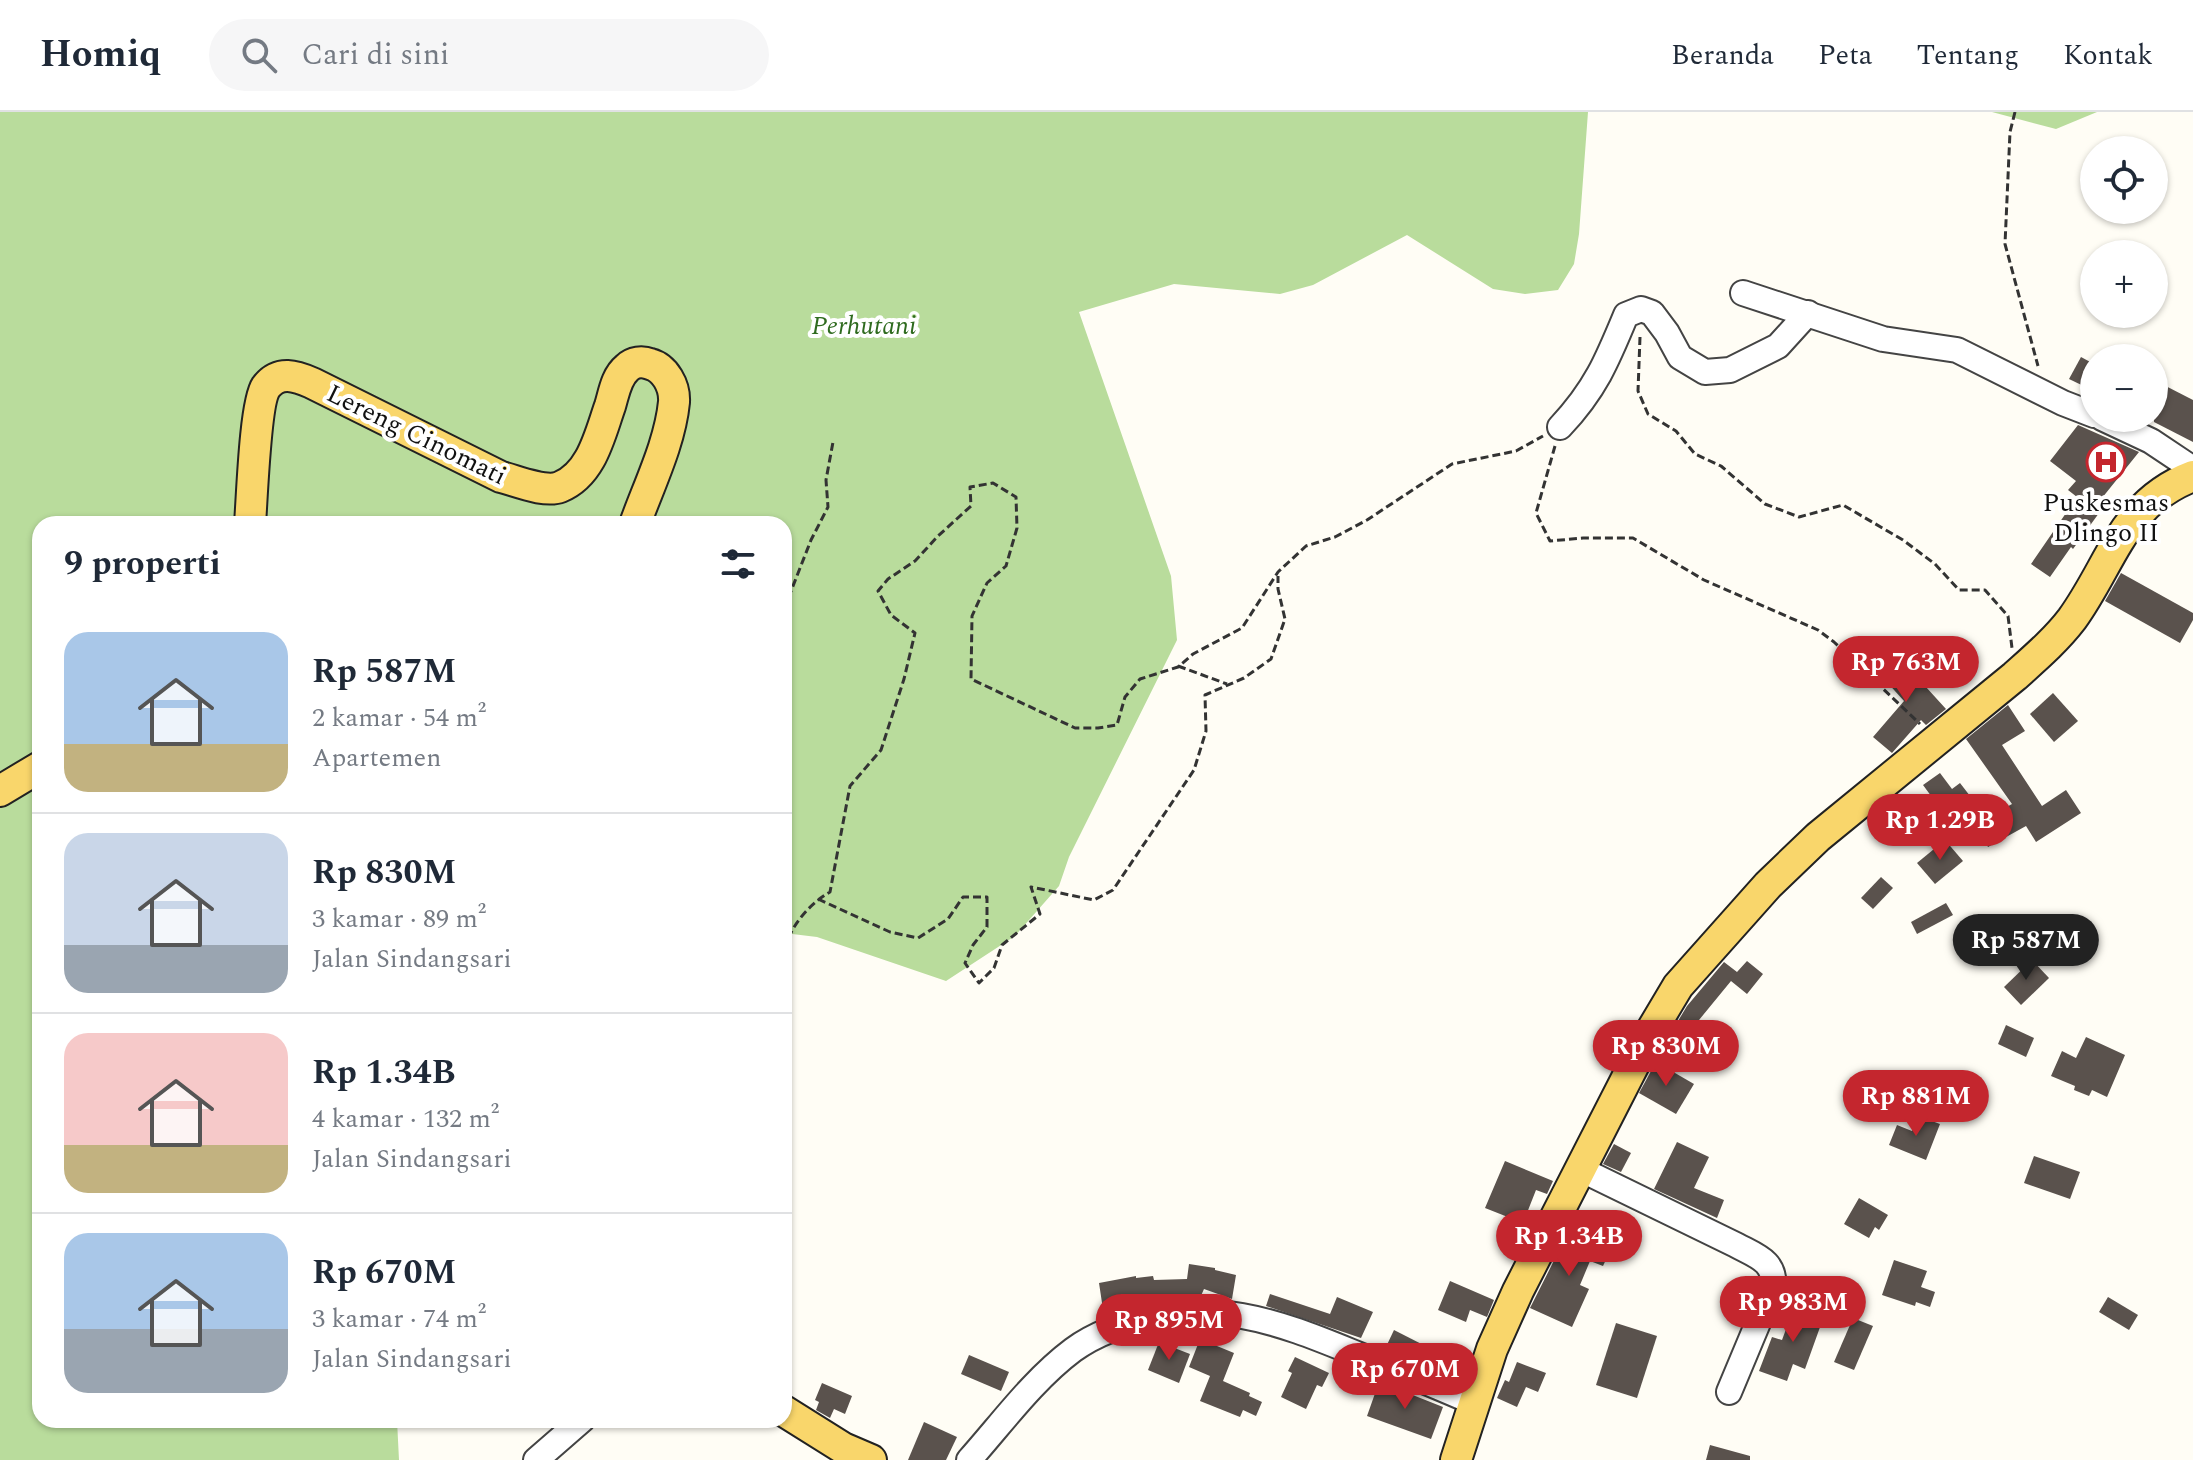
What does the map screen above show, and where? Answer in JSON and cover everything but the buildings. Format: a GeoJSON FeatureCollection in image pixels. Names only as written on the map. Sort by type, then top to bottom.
{"type":"FeatureCollection","features":[{"type":"Feature","properties":{"kind":"main road","name":"Lereng Cinomati"},"geometry":{"type":"LineString","coordinates":[[251,516],[259,410],[266,388],[279,376],[294,376],[312,383],[501,477],[535,487],[559,487],[578,473],[593,455],[619,377],[632,364],[643,362],[655,365],[665,374],[671,382],[674,402],[664,443],[638,516]]}},
{"type":"Feature","properties":{"kind":"main road"},"geometry":{"type":"LineString","coordinates":[[1456,1460],[1492,1349],[1518,1291],[1650,1033],[1678,986],[1768,885],[1818,837],[2046,648],[2072,619],[2131,521],[2162,490],[2193,476]]}},
{"type":"Feature","properties":{"kind":"main road"},"geometry":{"type":"LineString","coordinates":[[0,791],[32,772]]}},
{"type":"Feature","properties":{"kind":"main road"},"geometry":{"type":"LineString","coordinates":[[792,1416],[843,1448],[871,1460]]}},
{"type":"Feature","properties":{"kind":"street"},"geometry":{"type":"LineString","coordinates":[[1743,293],[1883,339],[1957,350],[2080,410]]}},
{"type":"Feature","properties":{"kind":"street"},"geometry":{"type":"LineString","coordinates":[[1560,427],[1582,404],[1605,366],[1626,315],[1641,309],[1652,313],[1680,357],[1705,372],[1730,370],[1778,346],[1808,313]]}},
{"type":"Feature","properties":{"kind":"street"},"geometry":{"type":"LineString","coordinates":[[2132,432],[2193,469]]}},
{"type":"Feature","properties":{"kind":"street"},"geometry":{"type":"LineString","coordinates":[[1580,1169],[1736,1245],[1760,1258],[1772,1269],[1773,1287],[1729,1392]]}},
{"type":"Feature","properties":{"kind":"street"},"geometry":{"type":"LineString","coordinates":[[969,1460],[1049,1370],[1075,1349],[1121,1325],[1157,1317],[1239,1315],[1272,1322],[1475,1403]]}},
{"type":"Feature","properties":{"kind":"street"},"geometry":{"type":"LineString","coordinates":[[536,1460],[573,1428]]}},
{"type":"Feature","properties":{"kind":"path"},"geometry":{"type":"LineString","coordinates":[[2015,112],[2010,132],[2005,244],[2045,393]]}},
{"type":"Feature","properties":{"kind":"path"},"geometry":{"type":"LineString","coordinates":[[1641,309],[1638,391],[1648,414],[1676,431],[1695,454],[1721,466],[1765,504],[1799,517],[1843,505],[1903,540],[1935,564],[1959,590],[1985,590],[2008,616],[2015,676]]}},
{"type":"Feature","properties":{"kind":"path"},"geometry":{"type":"LineString","coordinates":[[792,929],[818,899],[830,892],[850,786],[881,750],[904,679],[915,633],[891,615],[878,591],[888,579],[915,561],[971,506],[970,487],[993,483],[1016,497],[1017,528],[1006,566],[987,583],[972,616],[971,679],[1075,728],[1098,728],[1117,725],[1125,697],[1140,679],[1178,666],[1193,654],[1242,628],[1278,572],[1306,546],[1335,537],[1367,520],[1452,464],[1516,451],[1560,427]]}},
{"type":"Feature","properties":{"kind":"path"},"geometry":{"type":"LineString","coordinates":[[1560,427],[1536,513],[1550,541],[1633,538],[1704,580],[1818,630],[1937,740]]}},
{"type":"Feature","properties":{"kind":"path"},"geometry":{"type":"LineString","coordinates":[[792,589],[828,507],[826,480],[833,442]]}},
{"type":"Feature","properties":{"kind":"path"},"geometry":{"type":"LineString","coordinates":[[818,899],[890,932],[918,938],[948,919],[963,897],[987,897],[987,927],[973,945],[965,963],[979,983],[994,968],[1002,945],[1040,914],[1031,887],[1094,900],[1113,890],[1194,770],[1206,731],[1205,695],[1244,678],[1271,659],[1285,619],[1278,589],[1278,572]]}},
{"type":"Feature","properties":{"kind":"path"},"geometry":{"type":"LineString","coordinates":[[1178,666],[1229,684]]}},
{"type":"Feature","properties":{"kind":"green space","name":"Perhutani"},"geometry":{"type":"Polygon","coordinates":[[[0,112],[1588,112],[1574,264],[1558,290],[1525,294],[1493,289],[1407,235],[1313,285],[1280,294],[1174,284],[1079,312],[1171,576],[1177,640],[1069,857],[1059,886],[1015,936],[946,981],[817,937],[792,934],[792,516],[32,516],[32,1428],[397,1428],[399,1460],[0,1460],[0,112]]]}},
{"type":"Feature","properties":{"kind":"green space"},"geometry":{"type":"Polygon","coordinates":[[[1992,112],[2097,112],[2056,129],[1992,112]]]}},
{"type":"Feature","properties":{"kind":"place","name":"Puskesmas Dlingo II"},"geometry":{"type":"Point","coordinates":[2106,462]}}]}
